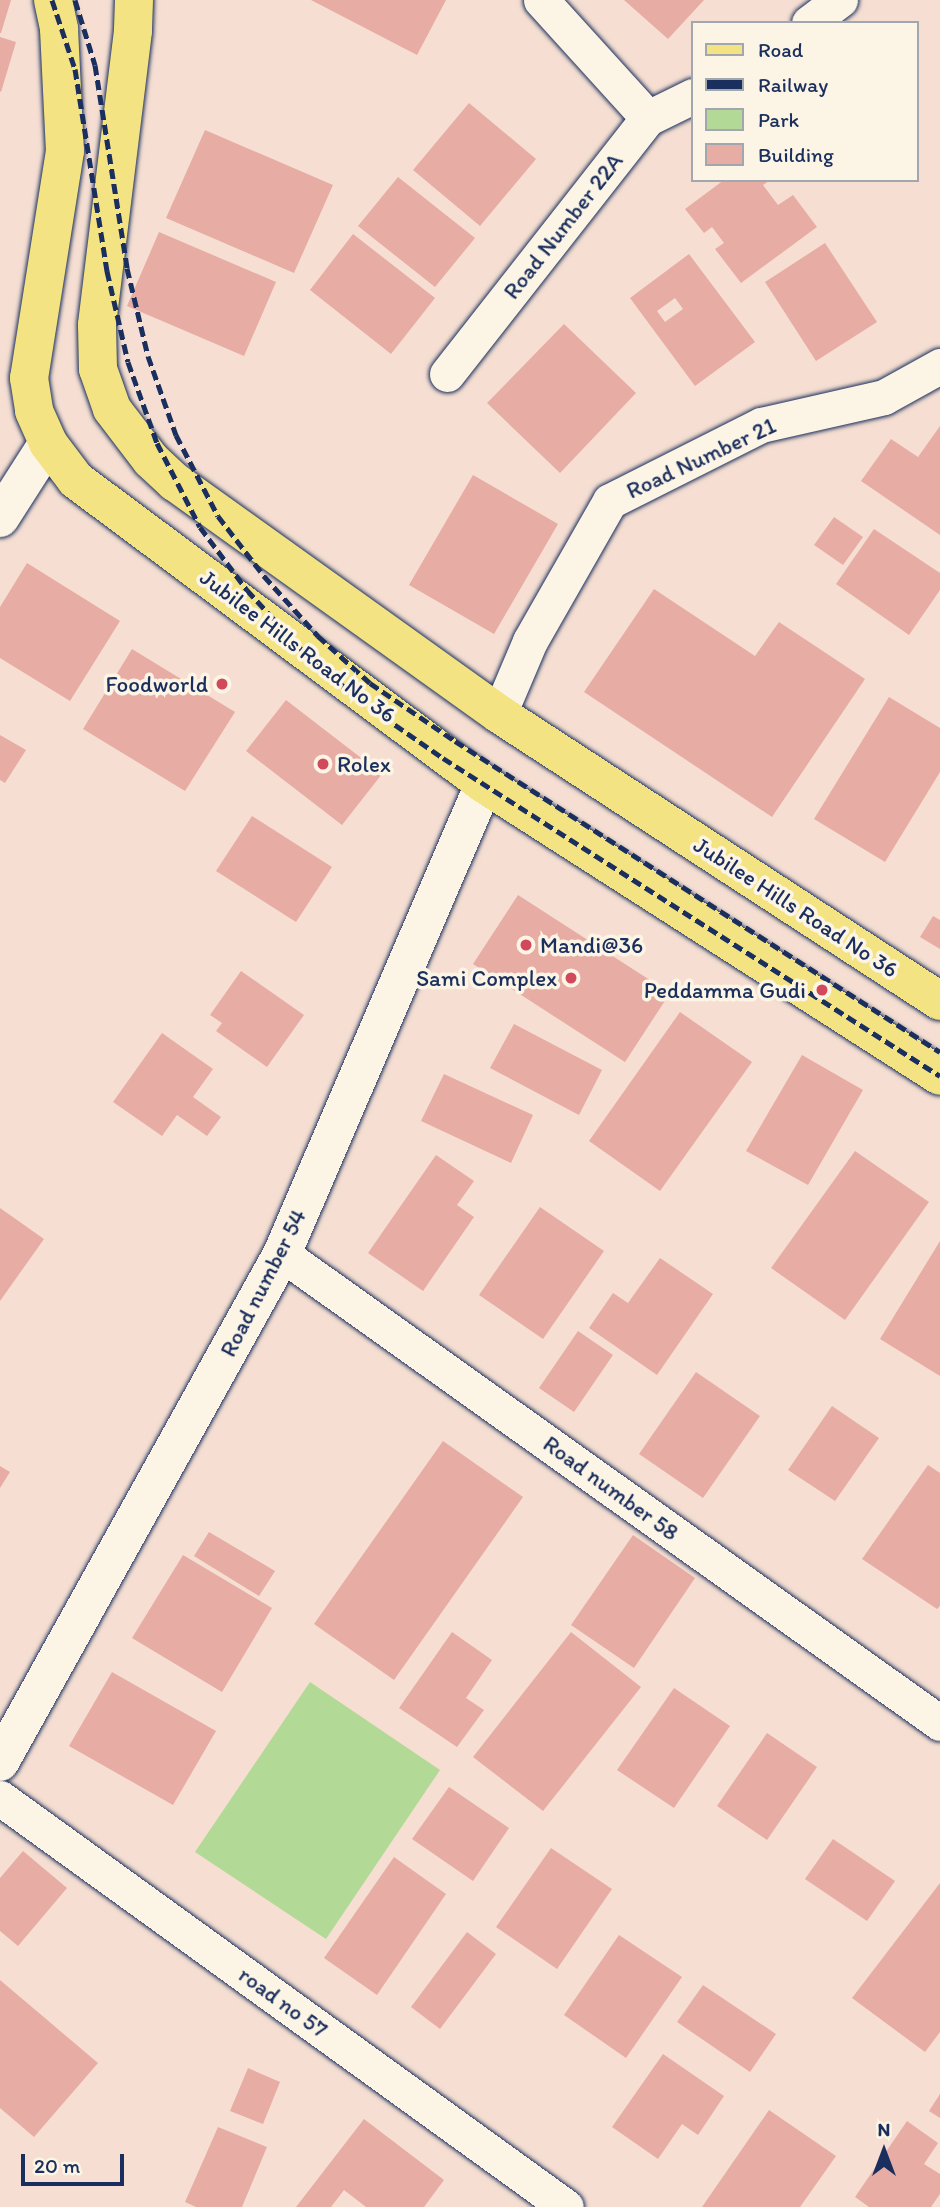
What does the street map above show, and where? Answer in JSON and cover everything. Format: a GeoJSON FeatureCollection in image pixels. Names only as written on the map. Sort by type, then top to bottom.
{"type":"FeatureCollection","features":[{"type":"Feature","properties":{"kind":"main road","name":"Jubilee Hills Road No 36"},"geometry":{"type":"LineString","coordinates":[[53,0],[59,29],[65,151],[29,378],[34,411],[48,443],[76,480],[484,784],[940,1076]]}},
{"type":"Feature","properties":{"kind":"main road","name":"Jubilee Hills Road No 36"},"geometry":{"type":"LineString","coordinates":[[134,0],[133,31],[97,325],[98,369],[111,409],[151,460],[175,482],[499,715],[940,1001]]}},
{"type":"Feature","properties":{"kind":"street"},"geometry":{"type":"LineString","coordinates":[[541,0],[648,118]]}},
{"type":"Feature","properties":{"kind":"street"},"geometry":{"type":"LineString","coordinates":[[812,21],[840,0]]}},
{"type":"Feature","properties":{"kind":"street","name":"Road Number 22A"},"geometry":{"type":"LineString","coordinates":[[447,374],[648,118],[692,96]]}},
{"type":"Feature","properties":{"kind":"street","name":"Road Number 21"},"geometry":{"type":"LineString","coordinates":[[499,715],[530,642],[610,501],[761,425],[884,397],[940,366]]}},
{"type":"Feature","properties":{"kind":"street"},"geometry":{"type":"LineString","coordinates":[[0,518],[48,443]]}},
{"type":"Feature","properties":{"kind":"street","name":"Road number 54"},"geometry":{"type":"LineString","coordinates":[[0,1762],[282,1254],[484,784]]}},
{"type":"Feature","properties":{"kind":"street","name":"Road number 58"},"geometry":{"type":"LineString","coordinates":[[282,1254],[940,1723]]}},
{"type":"Feature","properties":{"kind":"street","name":"road no 57"},"geometry":{"type":"LineString","coordinates":[[0,1798],[566,2207]]}},
{"type":"Feature","properties":{"kind":"green space"},"geometry":{"type":"Polygon","coordinates":[[[310,1682],[440,1770],[326,1939],[195,1852],[310,1682]]]}},
{"type":"Feature","properties":{"kind":"building"},"geometry":{"type":"Polygon","coordinates":[[[0,0],[11,0],[1,33],[0,33],[0,0]]]}},
{"type":"Feature","properties":{"kind":"building"},"geometry":{"type":"Polygon","coordinates":[[[311,0],[446,0],[417,55],[311,0]]]}},
{"type":"Feature","properties":{"kind":"building"},"geometry":{"type":"Polygon","coordinates":[[[624,0],[704,0],[668,39],[624,0]]]}},
{"type":"Feature","properties":{"kind":"building"},"geometry":{"type":"Polygon","coordinates":[[[0,37],[16,42],[1,92],[0,91],[0,37]]]}},
{"type":"Feature","properties":{"kind":"building"},"geometry":{"type":"Polygon","coordinates":[[[469,103],[536,159],[480,226],[413,170],[469,103]]]}},
{"type":"Feature","properties":{"kind":"building"},"geometry":{"type":"Polygon","coordinates":[[[205,130],[333,185],[294,273],[166,218],[205,130]]]}},
{"type":"Feature","properties":{"kind":"building"},"geometry":{"type":"Polygon","coordinates":[[[398,177],[475,238],[435,287],[358,226],[398,177]]]}},
{"type":"Feature","properties":{"kind":"building"},"geometry":{"type":"Polygon","coordinates":[[[721,182],[767,182],[763,185],[778,205],[793,195],[817,227],[741,283],[715,249],[724,243],[712,227],[704,233],[685,209],[721,182]]]}},
{"type":"Feature","properties":{"kind":"building"},"geometry":{"type":"Polygon","coordinates":[[[159,232],[276,282],[244,356],[127,306],[159,232]]]}},
{"type":"Feature","properties":{"kind":"building"},"geometry":{"type":"Polygon","coordinates":[[[353,234],[435,298],[391,354],[310,290],[353,234]]]}},
{"type":"Feature","properties":{"kind":"building"},"geometry":{"type":"Polygon","coordinates":[[[825,243],[877,322],[816,361],[765,282],[825,243]]]}},
{"type":"Feature","properties":{"kind":"building"},"geometry":{"type":"Polygon","coordinates":[[[689,254],[755,342],[695,386],[630,298],[689,254]],[[675,298],[657,311],[665,322],[683,309],[675,298]]]}},
{"type":"Feature","properties":{"kind":"building"},"geometry":{"type":"Polygon","coordinates":[[[564,324],[636,393],[560,473],[487,403],[564,324]]]}},
{"type":"Feature","properties":{"kind":"building"},"geometry":{"type":"Polygon","coordinates":[[[940,426],[940,535],[861,481],[891,439],[918,457],[940,426]]]}},
{"type":"Feature","properties":{"kind":"building"},"geometry":{"type":"Polygon","coordinates":[[[473,475],[558,524],[494,634],[409,585],[473,475]]]}},
{"type":"Feature","properties":{"kind":"building"},"geometry":{"type":"Polygon","coordinates":[[[834,517],[863,537],[843,565],[814,545],[834,517]]]}},
{"type":"Feature","properties":{"kind":"building"},"geometry":{"type":"Polygon","coordinates":[[[874,529],[940,573],[940,590],[909,635],[836,584],[874,529]]]}},
{"type":"Feature","properties":{"kind":"building"},"geometry":{"type":"Polygon","coordinates":[[[27,563],[120,621],[70,701],[0,658],[0,607],[27,563]]]}},
{"type":"Feature","properties":{"kind":"building"},"geometry":{"type":"Polygon","coordinates":[[[654,589],[755,656],[779,622],[865,679],[772,817],[584,692],[654,589]]]}},
{"type":"Feature","properties":{"kind":"building"},"geometry":{"type":"Polygon","coordinates":[[[132,649],[235,712],[185,791],[83,729],[132,649]]]}},
{"type":"Feature","properties":{"kind":"building"},"geometry":{"type":"Polygon","coordinates":[[[889,697],[940,728],[940,772],[885,862],[814,819],[889,697]]]}},
{"type":"Feature","properties":{"kind":"building"},"geometry":{"type":"Polygon","coordinates":[[[286,700],[382,774],[342,825],[246,751],[286,700]]]}},
{"type":"Feature","properties":{"kind":"building"},"geometry":{"type":"Polygon","coordinates":[[[0,735],[26,750],[5,783],[0,780],[0,735]]]}},
{"type":"Feature","properties":{"kind":"building"},"geometry":{"type":"Polygon","coordinates":[[[252,816],[332,867],[296,922],[216,871],[252,816]]]}},
{"type":"Feature","properties":{"kind":"building","name":"Sami Complex"},"geometry":{"type":"Polygon","coordinates":[[[518,895],[670,993],[625,1062],[473,964],[518,895]]]}},
{"type":"Feature","properties":{"kind":"building"},"geometry":{"type":"Polygon","coordinates":[[[933,916],[940,920],[940,949],[920,937],[933,916]]]}},
{"type":"Feature","properties":{"kind":"building"},"geometry":{"type":"Polygon","coordinates":[[[241,971],[304,1015],[267,1067],[216,1031],[222,1023],[210,1015],[241,971]]]}},
{"type":"Feature","properties":{"kind":"building"},"geometry":{"type":"Polygon","coordinates":[[[680,1012],[752,1062],[660,1191],[589,1141],[680,1012]]]}},
{"type":"Feature","properties":{"kind":"building"},"geometry":{"type":"Polygon","coordinates":[[[514,1024],[602,1070],[579,1115],[490,1068],[514,1024]]]}},
{"type":"Feature","properties":{"kind":"building"},"geometry":{"type":"Polygon","coordinates":[[[162,1033],[213,1069],[193,1097],[221,1117],[207,1136],[177,1115],[162,1136],[113,1102],[162,1033]]]}},
{"type":"Feature","properties":{"kind":"building"},"geometry":{"type":"Polygon","coordinates":[[[802,1055],[863,1090],[808,1185],[746,1151],[802,1055]]]}},
{"type":"Feature","properties":{"kind":"building"},"geometry":{"type":"Polygon","coordinates":[[[444,1074],[533,1115],[511,1163],[421,1121],[444,1074]]]}},
{"type":"Feature","properties":{"kind":"building"},"geometry":{"type":"Polygon","coordinates":[[[855,1151],[929,1202],[845,1320],[771,1268],[855,1151]]]}},
{"type":"Feature","properties":{"kind":"building"},"geometry":{"type":"Polygon","coordinates":[[[436,1155],[474,1181],[457,1205],[474,1217],[423,1291],[368,1253],[436,1155]]]}},
{"type":"Feature","properties":{"kind":"building"},"geometry":{"type":"Polygon","coordinates":[[[540,1207],[604,1251],[543,1339],[479,1295],[540,1207]]]}},
{"type":"Feature","properties":{"kind":"building"},"geometry":{"type":"Polygon","coordinates":[[[0,1208],[44,1239],[0,1301],[0,1208]]]}},
{"type":"Feature","properties":{"kind":"building"},"geometry":{"type":"Polygon","coordinates":[[[940,1241],[940,1376],[880,1339],[940,1241]]]}},
{"type":"Feature","properties":{"kind":"building"},"geometry":{"type":"Polygon","coordinates":[[[660,1258],[713,1294],[657,1375],[589,1328],[613,1293],[628,1303],[660,1258]]]}},
{"type":"Feature","properties":{"kind":"building"},"geometry":{"type":"Polygon","coordinates":[[[578,1331],[613,1355],[574,1412],[539,1388],[578,1331]]]}},
{"type":"Feature","properties":{"kind":"building"},"geometry":{"type":"Polygon","coordinates":[[[696,1372],[760,1416],[703,1498],[639,1454],[696,1372]]]}},
{"type":"Feature","properties":{"kind":"building"},"geometry":{"type":"Polygon","coordinates":[[[832,1406],[879,1438],[835,1501],[788,1470],[832,1406]]]}},
{"type":"Feature","properties":{"kind":"building"},"geometry":{"type":"Polygon","coordinates":[[[443,1441],[523,1497],[394,1680],[314,1624],[443,1441]]]}},
{"type":"Feature","properties":{"kind":"building"},"geometry":{"type":"Polygon","coordinates":[[[928,1465],[940,1473],[940,1606],[937,1609],[862,1559],[928,1465]]]}},
{"type":"Feature","properties":{"kind":"building"},"geometry":{"type":"Polygon","coordinates":[[[0,1466],[10,1472],[0,1488],[0,1466]]]}},
{"type":"Feature","properties":{"kind":"building"},"geometry":{"type":"Polygon","coordinates":[[[209,1532],[275,1571],[259,1596],[194,1556],[209,1532]]]}},
{"type":"Feature","properties":{"kind":"building"},"geometry":{"type":"Polygon","coordinates":[[[633,1535],[695,1578],[634,1668],[571,1625],[633,1535]]]}},
{"type":"Feature","properties":{"kind":"building"},"geometry":{"type":"Polygon","coordinates":[[[183,1555],[272,1608],[222,1692],[132,1638],[183,1555]]]}},
{"type":"Feature","properties":{"kind":"building"},"geometry":{"type":"Polygon","coordinates":[[[452,1632],[492,1660],[466,1698],[484,1710],[457,1747],[399,1708],[452,1632]]]}},
{"type":"Feature","properties":{"kind":"building"},"geometry":{"type":"Polygon","coordinates":[[[571,1632],[641,1687],[543,1811],[473,1757],[571,1632]]]}},
{"type":"Feature","properties":{"kind":"building"},"geometry":{"type":"Polygon","coordinates":[[[112,1672],[216,1731],[173,1805],[69,1746],[112,1672]]]}},
{"type":"Feature","properties":{"kind":"building"},"geometry":{"type":"Polygon","coordinates":[[[674,1688],[730,1726],[674,1808],[617,1770],[674,1688]]]}},
{"type":"Feature","properties":{"kind":"building"},"geometry":{"type":"Polygon","coordinates":[[[767,1733],[817,1767],[767,1840],[717,1806],[767,1733]]]}},
{"type":"Feature","properties":{"kind":"building"},"geometry":{"type":"Polygon","coordinates":[[[449,1787],[509,1828],[473,1881],[412,1839],[449,1787]]]}},
{"type":"Feature","properties":{"kind":"building"},"geometry":{"type":"Polygon","coordinates":[[[833,1839],[895,1881],[867,1921],[805,1879],[833,1839]]]}},
{"type":"Feature","properties":{"kind":"building"},"geometry":{"type":"Polygon","coordinates":[[[551,1848],[612,1889],[557,1969],[496,1927],[551,1848]]]}},
{"type":"Feature","properties":{"kind":"building"},"geometry":{"type":"Polygon","coordinates":[[[23,1851],[67,1888],[18,1946],[0,1931],[0,1878],[23,1851]]]}},
{"type":"Feature","properties":{"kind":"building"},"geometry":{"type":"Polygon","coordinates":[[[394,1857],[446,1894],[377,1995],[324,1958],[394,1857]]]}},
{"type":"Feature","properties":{"kind":"building"},"geometry":{"type":"Polygon","coordinates":[[[940,1883],[940,2032],[925,2052],[852,1998],[940,1883]]]}},
{"type":"Feature","properties":{"kind":"building"},"geometry":{"type":"Polygon","coordinates":[[[467,1932],[496,1954],[440,2029],[411,2007],[467,1932]]]}},
{"type":"Feature","properties":{"kind":"building"},"geometry":{"type":"Polygon","coordinates":[[[619,1935],[682,1977],[626,2058],[564,2015],[619,1935]]]}},
{"type":"Feature","properties":{"kind":"building"},"geometry":{"type":"Polygon","coordinates":[[[0,1980],[98,2063],[34,2137],[0,2108],[0,1980]]]}},
{"type":"Feature","properties":{"kind":"building"},"geometry":{"type":"Polygon","coordinates":[[[703,1985],[776,2034],[750,2072],[677,2022],[703,1985]]]}},
{"type":"Feature","properties":{"kind":"building"},"geometry":{"type":"Polygon","coordinates":[[[663,2054],[724,2096],[698,2135],[682,2124],[658,2159],[612,2127],[663,2054]]]}},
{"type":"Feature","properties":{"kind":"building"},"geometry":{"type":"Polygon","coordinates":[[[248,2068],[280,2082],[263,2124],[230,2111],[248,2068]]]}},
{"type":"Feature","properties":{"kind":"building"},"geometry":{"type":"Polygon","coordinates":[[[940,2094],[940,2118],[929,2111],[940,2094]]]}},
{"type":"Feature","properties":{"kind":"building"},"geometry":{"type":"Polygon","coordinates":[[[769,2110],[836,2156],[800,2207],[702,2207],[769,2110]]]}},
{"type":"Feature","properties":{"kind":"building"},"geometry":{"type":"Polygon","coordinates":[[[364,2119],[444,2180],[424,2207],[366,2207],[344,2190],[331,2207],[296,2207],[364,2119]]]}},
{"type":"Feature","properties":{"kind":"building"},"geometry":{"type":"Polygon","coordinates":[[[907,2121],[938,2143],[924,2164],[940,2174],[940,2194],[931,2207],[869,2207],[855,2197],[907,2121]]]}},
{"type":"Feature","properties":{"kind":"building"},"geometry":{"type":"Polygon","coordinates":[[[218,2127],[267,2147],[242,2207],[196,2207],[185,2202],[218,2127]]]}},
{"type":"Feature","properties":{"kind":"railway"},"geometry":{"type":"LineString","coordinates":[[52,0],[75,69],[107,271],[128,362],[157,443],[200,527],[247,590],[303,651],[358,699],[443,758],[940,1076]]}},
{"type":"Feature","properties":{"kind":"railway"},"geometry":{"type":"LineString","coordinates":[[75,0],[95,65],[127,268],[148,356],[176,435],[218,516],[264,576],[318,636],[370,683],[455,741],[940,1052]]}},
{"type":"Feature","properties":{"kind":"place","name":"Foodworld"},"geometry":{"type":"Point","coordinates":[222,684]}},
{"type":"Feature","properties":{"kind":"place","name":"Rolex"},"geometry":{"type":"Point","coordinates":[323,764]}},
{"type":"Feature","properties":{"kind":"place","name":"Mandi@36"},"geometry":{"type":"Point","coordinates":[526,945]}},
{"type":"Feature","properties":{"kind":"place","name":"Sami Complex"},"geometry":{"type":"Point","coordinates":[571,978]}},
{"type":"Feature","properties":{"kind":"place","name":"Peddamma Gudi"},"geometry":{"type":"Point","coordinates":[822,990]}}]}
